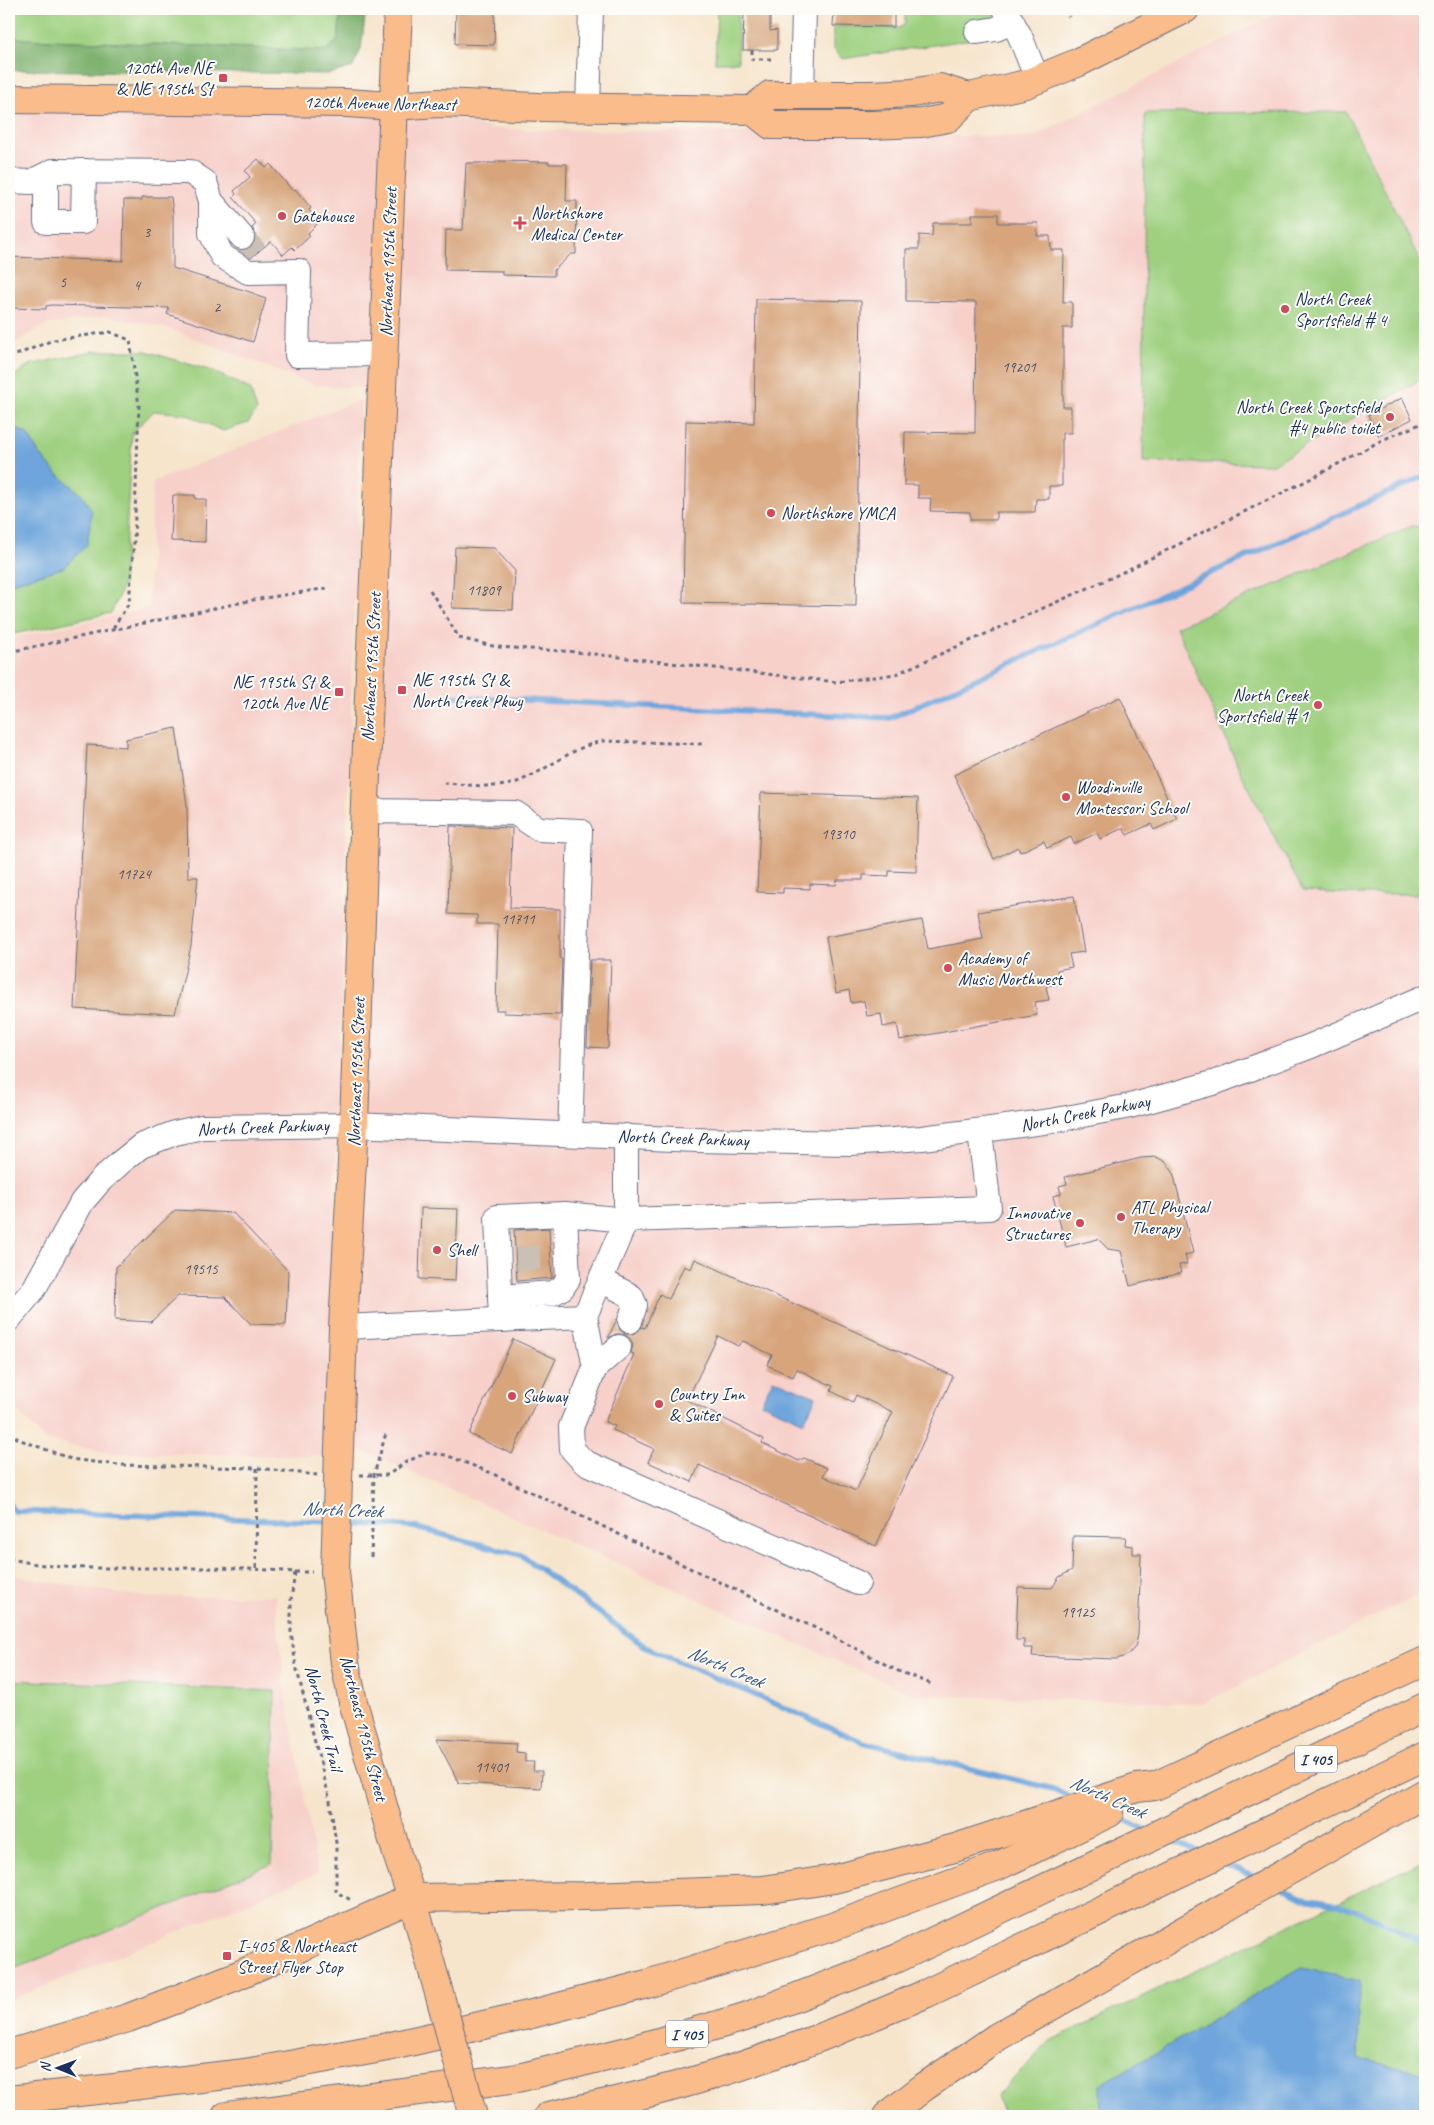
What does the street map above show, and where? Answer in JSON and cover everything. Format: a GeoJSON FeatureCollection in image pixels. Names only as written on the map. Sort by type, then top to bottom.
{"type":"FeatureCollection","features":[{"type":"Feature","properties":{"kind":"main road","name":"Northeast 195th Street"},"geometry":{"type":"LineString","coordinates":[[398,9],[364,811],[354,1125],[343,1327],[335,1572],[345,1663],[353,1702],[397,1854],[412,1898],[473,2116]]}},
{"type":"Feature","properties":{"kind":"main road"},"geometry":{"type":"LineString","coordinates":[[969,97],[948,118],[921,123],[871,126],[771,125],[752,110],[770,95],[871,95],[912,93],[940,88],[969,97],[1026,84],[1077,63],[1185,9]]}},
{"type":"Feature","properties":{"kind":"main road","name":"120th Avenue Northeast"},"geometry":{"type":"LineString","coordinates":[[9,99],[393,106],[439,103],[752,110]]}},
{"type":"Feature","properties":{"kind":"main road"},"geometry":{"type":"LineString","coordinates":[[9,2100],[245,2073],[387,2048],[537,2013],[647,1984],[832,1926],[998,1866],[1062,1835],[1148,1789],[1425,1661]]}},
{"type":"Feature","properties":{"kind":"main road","name":"I 405"},"geometry":{"type":"LineString","coordinates":[[226,2116],[518,2078],[631,2050],[745,2017],[898,1958],[1122,1859],[1210,1818],[1425,1707]]}},
{"type":"Feature","properties":{"kind":"main road","name":"I 405"},"geometry":{"type":"LineString","coordinates":[[1210,1818],[1250,1809],[1425,1722]]}},
{"type":"Feature","properties":{"kind":"main road","name":"I 405"},"geometry":{"type":"LineString","coordinates":[[617,2116],[659,2106],[742,2080],[877,2031],[1268,1839],[1425,1756]]}},
{"type":"Feature","properties":{"kind":"main road","name":"I 405"},"geometry":{"type":"LineString","coordinates":[[1268,1839],[1425,1774]]}},
{"type":"Feature","properties":{"kind":"main road"},"geometry":{"type":"LineString","coordinates":[[9,2054],[128,2018],[234,1977],[412,1898],[587,1896],[763,1890],[834,1879],[955,1848],[1148,1789]]}},
{"type":"Feature","properties":{"kind":"main road"},"geometry":{"type":"LineString","coordinates":[[887,2116],[924,2087],[997,2037],[1425,1793]]}},
{"type":"Feature","properties":{"kind":"main road","name":"I 405"},"geometry":{"type":"LineString","coordinates":[[360,2116],[531,2090],[654,2062],[754,2030],[824,2004],[920,1963],[1122,1859]]}},
{"type":"Feature","properties":{"kind":"main road","name":"I 405"},"geometry":{"type":"LineString","coordinates":[[548,2116],[625,2099],[714,2075],[804,2043],[925,1994],[1177,1883]]}},
{"type":"Feature","properties":{"kind":"street"},"geometry":{"type":"LineString","coordinates":[[588,107],[591,9]]}},
{"type":"Feature","properties":{"kind":"street"},"geometry":{"type":"LineString","coordinates":[[802,95],[804,9]]}},
{"type":"Feature","properties":{"kind":"street"},"geometry":{"type":"LineString","coordinates":[[978,32],[996,29],[1008,16],[1037,79]]}},
{"type":"Feature","properties":{"kind":"street"},"geometry":{"type":"LineString","coordinates":[[9,181],[31,182],[54,171],[190,172],[205,182],[211,201],[211,233],[222,256],[248,272],[299,271],[297,354],[384,354]]}},
{"type":"Feature","properties":{"kind":"street"},"geometry":{"type":"LineString","coordinates":[[46,174],[46,222],[83,222],[84,171]]}},
{"type":"Feature","properties":{"kind":"street"},"geometry":{"type":"LineString","coordinates":[[211,201],[272,272]]}},
{"type":"Feature","properties":{"kind":"street"},"geometry":{"type":"LineString","coordinates":[[364,811],[515,813],[539,829],[580,831],[570,1134]]}},
{"type":"Feature","properties":{"kind":"street","name":"North Creek Parkway"},"geometry":{"type":"LineString","coordinates":[[9,1319],[34,1289],[82,1202],[114,1168],[142,1146],[175,1132],[202,1127],[354,1125],[850,1143],[980,1132],[1130,1106],[1216,1082],[1311,1046],[1425,997]]}},
{"type":"Feature","properties":{"kind":"street"},"geometry":{"type":"LineString","coordinates":[[490,1321],[500,1297],[507,1260],[497,1217],[565,1214],[626,1220],[989,1208],[980,1132]]}},
{"type":"Feature","properties":{"kind":"street"},"geometry":{"type":"LineString","coordinates":[[595,1368],[585,1316],[626,1220],[626,1136]]}},
{"type":"Feature","properties":{"kind":"street"},"geometry":{"type":"LineString","coordinates":[[500,1297],[553,1293],[562,1288],[568,1279],[559,1257],[565,1214]]}},
{"type":"Feature","properties":{"kind":"street"},"geometry":{"type":"LineString","coordinates":[[601,1280],[631,1296],[635,1305],[630,1321]]}},
{"type":"Feature","properties":{"kind":"street"},"geometry":{"type":"LineString","coordinates":[[343,1327],[585,1316]]}},
{"type":"Feature","properties":{"kind":"street"},"geometry":{"type":"LineString","coordinates":[[619,1347],[595,1368],[571,1427],[572,1448],[584,1462],[858,1583]]}},
{"type":"Feature","properties":{"kind":"path"},"geometry":{"type":"LineString","coordinates":[[1065,9],[1069,18]]}},
{"type":"Feature","properties":{"kind":"path"},"geometry":{"type":"LineString","coordinates":[[752,50],[752,59],[775,60]]}},
{"type":"Feature","properties":{"kind":"path"},"geometry":{"type":"LineString","coordinates":[[9,358],[53,340],[110,332],[130,340],[139,406],[134,541],[129,603],[112,630]]}},
{"type":"Feature","properties":{"kind":"path"},"geometry":{"type":"LineString","coordinates":[[430,590],[459,638],[496,647],[576,652],[836,682],[896,674],[1115,576],[1314,477],[1382,440],[1425,422]]}},
{"type":"Feature","properties":{"kind":"path"},"geometry":{"type":"LineString","coordinates":[[9,652],[254,600],[328,588]]}},
{"type":"Feature","properties":{"kind":"path"},"geometry":{"type":"LineString","coordinates":[[444,784],[502,785],[516,783],[590,743],[603,741],[706,744]]}},
{"type":"Feature","properties":{"kind":"path"},"geometry":{"type":"LineString","coordinates":[[9,1431],[18,1439],[71,1459],[119,1465],[258,1468],[310,1474],[338,1482],[374,1475],[388,1475],[406,1462],[426,1453],[446,1455],[488,1472],[832,1636],[896,1670],[931,1684]]}},
{"type":"Feature","properties":{"kind":"path"},"geometry":{"type":"LineString","coordinates":[[372,1556],[373,1483],[386,1433]]}},
{"type":"Feature","properties":{"kind":"path"},"geometry":{"type":"LineString","coordinates":[[256,1568],[258,1468]]}},
{"type":"Feature","properties":{"kind":"path","name":"North Creek Trail"},"geometry":{"type":"LineString","coordinates":[[9,1558],[27,1563],[66,1568],[256,1568],[295,1572],[291,1600],[291,1632],[296,1666],[330,1801],[336,1843],[336,1892],[352,1900]]}},
{"type":"Feature","properties":{"kind":"shaded area"},"geometry":{"type":"Polygon","coordinates":[[[1285,9],[1425,9],[1425,1591],[1204,1703],[914,1695],[339,1440],[382,390],[314,385],[167,328],[107,316],[46,325],[9,346],[9,100],[393,106],[494,129],[1033,137],[1285,9]]]}},
{"type":"Feature","properties":{"kind":"shaded area"},"geometry":{"type":"Polygon","coordinates":[[[361,399],[326,1456],[110,1453],[44,1440],[9,1401],[9,639],[148,608],[153,482],[361,399]]]}},
{"type":"Feature","properties":{"kind":"shaded area"},"geometry":{"type":"Polygon","coordinates":[[[9,1573],[25,1578],[150,1598],[275,1595],[284,1684],[318,1873],[9,2001],[9,1573]]]}},
{"type":"Feature","properties":{"kind":"green space"},"geometry":{"type":"Polygon","coordinates":[[[9,9],[341,9],[338,41],[325,51],[23,39],[9,36],[9,9]]]}},
{"type":"Feature","properties":{"kind":"green space"},"geometry":{"type":"Polygon","coordinates":[[[341,9],[366,9],[361,49],[353,67],[329,74],[9,70],[9,36],[23,39],[325,51],[338,41],[341,9]]]}},
{"type":"Feature","properties":{"kind":"green space"},"geometry":{"type":"Polygon","coordinates":[[[717,9],[738,9],[738,62],[715,62],[717,9]]]}},
{"type":"Feature","properties":{"kind":"green space"},"geometry":{"type":"Polygon","coordinates":[[[905,9],[994,9],[996,14],[973,39],[842,59],[833,48],[833,26],[899,28],[905,24],[905,9]]]}},
{"type":"Feature","properties":{"kind":"green space","name":"North Creek Sportsfield # 4"},"geometry":{"type":"Polygon","coordinates":[[[1346,112],[1425,271],[1425,377],[1273,464],[1143,462],[1145,113],[1346,112]]]}},
{"type":"Feature","properties":{"kind":"green space"},"geometry":{"type":"Polygon","coordinates":[[[94,351],[146,351],[212,371],[250,389],[257,410],[248,423],[223,431],[186,414],[154,411],[132,433],[123,586],[111,613],[9,635],[9,380],[29,365],[94,351]]]}},
{"type":"Feature","properties":{"kind":"green space","name":"North Creek Sportsfield # 1"},"geometry":{"type":"Polygon","coordinates":[[[1412,526],[1425,527],[1425,894],[1345,894],[1303,891],[1242,775],[1176,627],[1412,526]]]}},
{"type":"Feature","properties":{"kind":"green space"},"geometry":{"type":"Polygon","coordinates":[[[9,1680],[275,1691],[272,1864],[9,1971],[9,1680]]]}},
{"type":"Feature","properties":{"kind":"green space"},"geometry":{"type":"Polygon","coordinates":[[[1425,1860],[1425,2116],[1004,2116],[997,2096],[1050,2041],[1425,1860]]]}},
{"type":"Feature","properties":{"kind":"water"},"geometry":{"type":"Polygon","coordinates":[[[9,424],[27,434],[39,453],[55,472],[80,493],[92,510],[87,545],[63,568],[9,584],[9,424]]]}},
{"type":"Feature","properties":{"kind":"water"},"geometry":{"type":"Polygon","coordinates":[[[773,1379],[816,1397],[804,1422],[761,1403],[773,1379]]]}},
{"type":"Feature","properties":{"kind":"water"},"geometry":{"type":"Polygon","coordinates":[[[1302,1968],[1360,1981],[1358,2058],[1425,2074],[1425,2116],[1101,2116],[1100,2085],[1302,1968]]]}},
{"type":"Feature","properties":{"kind":"building"},"geometry":{"type":"Polygon","coordinates":[[[456,9],[495,9],[494,45],[455,44],[456,9]]]}},
{"type":"Feature","properties":{"kind":"building"},"geometry":{"type":"Polygon","coordinates":[[[744,9],[770,9],[770,31],[777,30],[777,50],[743,50],[744,9]]]}},
{"type":"Feature","properties":{"kind":"building"},"geometry":{"type":"Polygon","coordinates":[[[834,9],[894,9],[894,27],[833,26],[834,9]]]}},
{"type":"Feature","properties":{"kind":"building","name":"Gatehouse"},"geometry":{"type":"Polygon","coordinates":[[[258,159],[266,168],[270,164],[293,191],[295,189],[311,208],[309,210],[319,222],[308,233],[310,236],[295,250],[292,247],[283,255],[271,241],[251,258],[239,250],[251,248],[255,242],[256,235],[252,228],[256,224],[233,197],[236,194],[234,191],[250,177],[245,171],[258,159]]]}},
{"type":"Feature","properties":{"kind":"building","name":"Northshore Medical Center"},"geometry":{"type":"Polygon","coordinates":[[[496,161],[567,164],[566,201],[577,201],[576,254],[571,254],[554,270],[554,276],[502,275],[502,271],[445,270],[446,230],[463,230],[466,163],[496,163],[496,161]]]}},
{"type":"Feature","properties":{"kind":"building"},"geometry":{"type":"Polygon","coordinates":[[[142,197],[171,197],[173,213],[173,268],[253,293],[266,299],[253,342],[167,314],[169,308],[52,305],[46,306],[46,309],[9,308],[9,257],[123,261],[124,200],[142,200],[142,197]]]}},
{"type":"Feature","properties":{"kind":"building"},"geometry":{"type":"Polygon","coordinates":[[[972,214],[998,214],[998,223],[1038,223],[1037,236],[1050,236],[1051,250],[1064,250],[1063,302],[1072,302],[1072,328],[1063,328],[1063,407],[1071,407],[1071,433],[1062,433],[1062,486],[1049,486],[1049,499],[1036,499],[1035,512],[996,512],[996,520],[970,520],[970,512],[930,511],[931,498],[918,498],[918,485],[904,485],[905,432],[975,433],[976,302],[906,301],[906,249],[919,249],[919,235],[932,236],[933,223],[972,223],[972,214]]]}},
{"type":"Feature","properties":{"kind":"building","name":"Northshore YMCA"},"geometry":{"type":"Polygon","coordinates":[[[756,299],[861,301],[856,606],[683,603],[686,421],[754,423],[756,299]]]}},
{"type":"Feature","properties":{"kind":"building","name":"North Creek Sportsfield #4 public toilet"},"geometry":{"type":"Polygon","coordinates":[[[1402,398],[1412,419],[1379,436],[1368,415],[1402,398]]]}},
{"type":"Feature","properties":{"kind":"building"},"geometry":{"type":"Polygon","coordinates":[[[173,495],[195,495],[195,499],[206,499],[205,542],[171,541],[173,495]]]}},
{"type":"Feature","properties":{"kind":"building"},"geometry":{"type":"Polygon","coordinates":[[[455,547],[494,548],[515,571],[513,610],[452,608],[455,547]]]}},
{"type":"Feature","properties":{"kind":"building","name":"Woodinville Montessori School"},"geometry":{"type":"Polygon","coordinates":[[[1120,697],[1177,819],[1154,830],[1151,824],[1127,835],[1123,828],[1100,839],[1097,833],[1074,844],[1071,837],[1047,848],[1044,841],[1020,852],[1018,847],[994,859],[954,775],[1120,697]]]}},
{"type":"Feature","properties":{"kind":"building"},"geometry":{"type":"Polygon","coordinates":[[[176,728],[187,805],[188,877],[198,877],[191,946],[175,1014],[74,1009],[87,745],[126,747],[126,739],[176,728]]]}},
{"type":"Feature","properties":{"kind":"building"},"geometry":{"type":"Polygon","coordinates":[[[761,793],[918,798],[916,872],[889,871],[889,876],[863,875],[863,880],[837,880],[836,885],[810,884],[810,889],[783,888],[783,893],[757,892],[761,793]]]}},
{"type":"Feature","properties":{"kind":"building"},"geometry":{"type":"Polygon","coordinates":[[[450,826],[512,828],[510,908],[560,909],[560,959],[562,959],[560,1015],[504,1013],[504,1010],[496,1010],[498,924],[477,924],[477,915],[448,914],[450,826]]]}},
{"type":"Feature","properties":{"kind":"building","name":"Academy of Music Northwest"},"geometry":{"type":"Polygon","coordinates":[[[1074,896],[1084,952],[1069,954],[1072,967],[1057,970],[1060,984],[1046,986],[1049,1000],[1035,1002],[1037,1015],[900,1040],[897,1024],[883,1027],[881,1014],[867,1016],[864,1001],[851,1003],[849,990],[836,993],[826,937],[922,920],[928,949],[983,939],[978,912],[1074,896]]]}},
{"type":"Feature","properties":{"kind":"building"},"geometry":{"type":"Polygon","coordinates":[[[590,960],[611,960],[608,1048],[587,1047],[590,960]]]}},
{"type":"Feature","properties":{"kind":"building","name":"ATL Physical Therapy"},"geometry":{"type":"Polygon","coordinates":[[[1156,1157],[1166,1162],[1173,1172],[1193,1253],[1185,1255],[1187,1264],[1179,1265],[1181,1273],[1130,1286],[1121,1251],[1108,1249],[1098,1239],[1066,1247],[1053,1196],[1061,1194],[1059,1186],[1067,1184],[1065,1177],[1141,1158],[1156,1157]]]}},
{"type":"Feature","properties":{"kind":"building","name":"Shell"},"geometry":{"type":"Polygon","coordinates":[[[421,1208],[458,1209],[455,1281],[419,1279],[421,1208]]]}},
{"type":"Feature","properties":{"kind":"building"},"geometry":{"type":"Polygon","coordinates":[[[175,1210],[233,1213],[288,1271],[286,1325],[251,1324],[225,1297],[178,1296],[151,1322],[115,1320],[116,1267],[175,1210]]]}},
{"type":"Feature","properties":{"kind":"building"},"geometry":{"type":"Polygon","coordinates":[[[549,1228],[552,1278],[517,1281],[514,1230],[549,1228]]]}},
{"type":"Feature","properties":{"kind":"building","name":"Country Inn & Suites"},"geometry":{"type":"Polygon","coordinates":[[[695,1259],[953,1376],[876,1546],[699,1465],[692,1482],[648,1462],[654,1449],[613,1430],[615,1426],[605,1422],[634,1354],[631,1353],[633,1345],[630,1338],[624,1334],[616,1334],[608,1338],[617,1319],[620,1330],[626,1334],[633,1334],[642,1327],[645,1328],[660,1294],[669,1299],[684,1266],[691,1269],[695,1259]],[[718,1336],[687,1400],[764,1439],[762,1443],[799,1461],[804,1458],[827,1468],[823,1476],[856,1491],[893,1412],[856,1395],[853,1402],[831,1391],[833,1386],[797,1369],[793,1377],[767,1365],[772,1355],[743,1341],[738,1346],[718,1336]]]}},
{"type":"Feature","properties":{"kind":"building","name":"Subway"},"geometry":{"type":"Polygon","coordinates":[[[513,1339],[556,1359],[512,1454],[469,1434],[513,1339]]]}},
{"type":"Feature","properties":{"kind":"building"},"geometry":{"type":"Polygon","coordinates":[[[1073,1536],[1126,1537],[1125,1545],[1133,1546],[1133,1554],[1141,1554],[1138,1635],[1135,1647],[1128,1655],[1117,1659],[1032,1656],[1033,1648],[1024,1648],[1024,1640],[1016,1640],[1018,1587],[1052,1588],[1059,1577],[1072,1570],[1073,1536]]]}},
{"type":"Feature","properties":{"kind":"building"},"geometry":{"type":"Polygon","coordinates":[[[436,1739],[517,1743],[516,1752],[525,1753],[525,1762],[534,1762],[533,1771],[542,1771],[541,1788],[459,1783],[436,1739]]]}},
{"type":"Feature","properties":{"kind":"waterway"},"geometry":{"type":"LineString","coordinates":[[445,696],[890,718],[1425,476]]}},
{"type":"Feature","properties":{"kind":"waterway","name":"North Creek"},"geometry":{"type":"LineString","coordinates":[[9,1504],[14,1511],[331,1522]]}},
{"type":"Feature","properties":{"kind":"waterway","name":"North Creek"},"geometry":{"type":"LineString","coordinates":[[345,1523],[413,1527],[521,1555],[647,1648],[863,1742],[1053,1789],[1076,1799]]}},
{"type":"Feature","properties":{"kind":"waterway","name":"North Creek"},"geometry":{"type":"LineString","coordinates":[[1115,1816],[1147,1830]]}},
{"type":"Feature","properties":{"kind":"waterway","name":"North Creek"},"geometry":{"type":"LineString","coordinates":[[1167,1839],[1200,1853]]}},
{"type":"Feature","properties":{"kind":"waterway","name":"North Creek"},"geometry":{"type":"LineString","coordinates":[[1222,1863],[1257,1878]]}},
{"type":"Feature","properties":{"kind":"waterway","name":"North Creek"},"geometry":{"type":"LineString","coordinates":[[1277,1887],[1303,1898],[1339,1904],[1380,1921],[1425,1944]]}},
{"type":"Feature","properties":{"kind":"tunnel"},"geometry":{"type":"LineString","coordinates":[[242,237],[256,253]]}},
{"type":"Feature","properties":{"kind":"tunnel"},"geometry":{"type":"LineString","coordinates":[[516,1259],[551,1257]]}},
{"type":"Feature","properties":{"kind":"place","name":"120th Ave NE & NE 195th St"},"geometry":{"type":"Point","coordinates":[223,78]}},
{"type":"Feature","properties":{"kind":"place","name":"Gatehouse"},"geometry":{"type":"Point","coordinates":[282,216]}},
{"type":"Feature","properties":{"kind":"place","name":"Northshore Medical Center"},"geometry":{"type":"Point","coordinates":[520,223]}},
{"type":"Feature","properties":{"kind":"place","name":"North Creek Sportsfield # 4"},"geometry":{"type":"Point","coordinates":[1285,309]}},
{"type":"Feature","properties":{"kind":"place","name":"North Creek Sportsfield #4 public toilet"},"geometry":{"type":"Point","coordinates":[1390,417]}},
{"type":"Feature","properties":{"kind":"place","name":"Northshore YMCA"},"geometry":{"type":"Point","coordinates":[771,513]}},
{"type":"Feature","properties":{"kind":"place","name":"NE 195th St & North Creek Pkwy"},"geometry":{"type":"Point","coordinates":[402,690]}},
{"type":"Feature","properties":{"kind":"place","name":"NE 195th St & 120th Ave NE"},"geometry":{"type":"Point","coordinates":[339,692]}},
{"type":"Feature","properties":{"kind":"place","name":"North Creek Sportsfield # 1"},"geometry":{"type":"Point","coordinates":[1318,705]}},
{"type":"Feature","properties":{"kind":"place","name":"Woodinville Montessori School"},"geometry":{"type":"Point","coordinates":[1066,797]}},
{"type":"Feature","properties":{"kind":"place","name":"Academy of Music Northwest"},"geometry":{"type":"Point","coordinates":[948,968]}},
{"type":"Feature","properties":{"kind":"place","name":"ATL Physical Therapy"},"geometry":{"type":"Point","coordinates":[1121,1217]}},
{"type":"Feature","properties":{"kind":"place","name":"Innovative Structures"},"geometry":{"type":"Point","coordinates":[1080,1223]}},
{"type":"Feature","properties":{"kind":"place","name":"Shell"},"geometry":{"type":"Point","coordinates":[437,1250]}},
{"type":"Feature","properties":{"kind":"place","name":"Subway"},"geometry":{"type":"Point","coordinates":[512,1396]}},
{"type":"Feature","properties":{"kind":"place","name":"Country Inn & Suites"},"geometry":{"type":"Point","coordinates":[659,1404]}},
{"type":"Feature","properties":{"kind":"place","name":"I-405 & Northeast Street Flyer Stop"},"geometry":{"type":"Point","coordinates":[227,1956]}}]}
